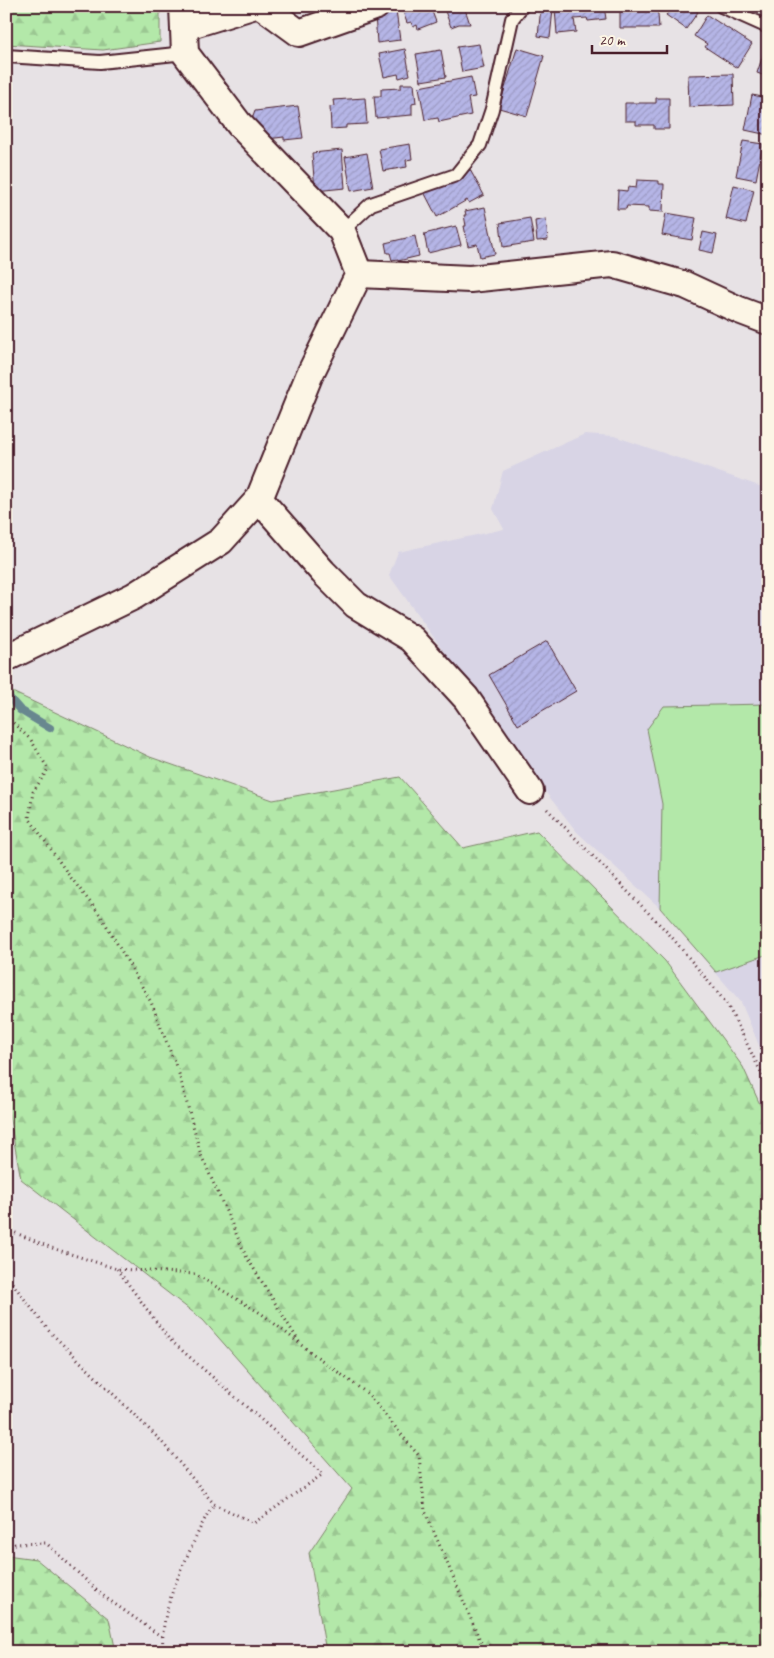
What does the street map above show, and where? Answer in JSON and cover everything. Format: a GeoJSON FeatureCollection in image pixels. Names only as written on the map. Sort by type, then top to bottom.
{"type":"FeatureCollection","features":[{"type":"Feature","properties":{"kind":"street"},"geometry":{"type":"LineString","coordinates":[[6,658],[134,596],[221,541],[259,498],[309,376],[359,274],[342,232],[238,124],[184,29],[252,6]]}},
{"type":"Feature","properties":{"kind":"street"},"geometry":{"type":"LineString","coordinates":[[262,6],[299,33],[376,6]]}},
{"type":"Feature","properties":{"kind":"street"},"geometry":{"type":"LineString","coordinates":[[359,274],[470,279],[612,264],[685,285],[739,310],[768,320]]}},
{"type":"Feature","properties":{"kind":"street"},"geometry":{"type":"LineString","coordinates":[[259,498],[323,572],[356,605],[412,639],[466,698],[530,791]]}},
{"type":"Feature","properties":{"kind":"lane"},"geometry":{"type":"LineString","coordinates":[[342,232],[371,204],[456,175],[480,145],[492,109],[512,19],[522,6]]}},
{"type":"Feature","properties":{"kind":"lane"},"geometry":{"type":"LineString","coordinates":[[721,6],[768,27]]}},
{"type":"Feature","properties":{"kind":"lane"},"geometry":{"type":"LineString","coordinates":[[6,56],[100,62],[184,29]]}},
{"type":"Feature","properties":{"kind":"path"},"geometry":{"type":"LineString","coordinates":[[6,716],[31,740],[48,769],[33,792],[29,818],[68,874],[101,916],[151,1002],[178,1074],[201,1155],[246,1256],[301,1345]]}},
{"type":"Feature","properties":{"kind":"path"},"geometry":{"type":"LineString","coordinates":[[530,791],[670,935],[727,1004],[768,1086]]}},
{"type":"Feature","properties":{"kind":"path"},"geometry":{"type":"LineString","coordinates":[[6,1229],[52,1248],[117,1269],[194,1274],[262,1314],[368,1394],[419,1456],[425,1511],[485,1652]]}},
{"type":"Feature","properties":{"kind":"path"},"geometry":{"type":"LineString","coordinates":[[6,1275],[49,1331],[161,1441],[214,1504],[254,1523],[324,1474],[169,1339],[117,1269]]}},
{"type":"Feature","properties":{"kind":"path"},"geometry":{"type":"LineString","coordinates":[[163,1652],[162,1637],[172,1590],[205,1516],[214,1504]]}},
{"type":"Feature","properties":{"kind":"path"},"geometry":{"type":"LineString","coordinates":[[6,1550],[15,1544],[46,1543],[102,1595],[162,1637]]}},
{"type":"Feature","properties":{"kind":"shaded area"},"geometry":{"type":"Polygon","coordinates":[[[585,434],[614,436],[768,489],[768,1067],[741,1002],[660,908],[577,832],[536,780],[389,575],[398,552],[504,529],[493,509],[503,471],[585,434]]]}},
{"type":"Feature","properties":{"kind":"green space"},"geometry":{"type":"Polygon","coordinates":[[[6,6],[160,6],[160,42],[103,50],[6,44],[6,6]]]}},
{"type":"Feature","properties":{"kind":"green space"},"geometry":{"type":"Polygon","coordinates":[[[6,689],[150,757],[273,800],[400,777],[463,848],[537,831],[665,961],[743,1067],[768,1122],[768,1652],[326,1652],[309,1553],[352,1489],[203,1320],[21,1179],[6,1099],[6,689]]]}},
{"type":"Feature","properties":{"kind":"green space"},"geometry":{"type":"Polygon","coordinates":[[[768,704],[768,954],[716,972],[660,908],[662,804],[647,729],[664,706],[768,704]]]}},
{"type":"Feature","properties":{"kind":"green space"},"geometry":{"type":"Polygon","coordinates":[[[6,1555],[36,1559],[109,1619],[116,1652],[6,1652],[6,1555]]]}},
{"type":"Feature","properties":{"kind":"building"},"geometry":{"type":"Polygon","coordinates":[[[401,6],[430,6],[436,22],[418,29],[417,25],[413,27],[411,22],[407,23],[401,6]]]}},
{"type":"Feature","properties":{"kind":"building"},"geometry":{"type":"Polygon","coordinates":[[[443,6],[464,6],[470,24],[459,24],[451,27],[443,6]]]}},
{"type":"Feature","properties":{"kind":"building"},"geometry":{"type":"Polygon","coordinates":[[[557,6],[604,6],[606,19],[588,21],[587,18],[574,19],[576,32],[557,34],[555,9],[557,9],[557,6]]]}},
{"type":"Feature","properties":{"kind":"building"},"geometry":{"type":"Polygon","coordinates":[[[620,6],[650,6],[658,14],[659,28],[620,28],[620,6]]]}},
{"type":"Feature","properties":{"kind":"building"},"geometry":{"type":"Polygon","coordinates":[[[663,6],[689,6],[698,12],[686,29],[666,15],[669,11],[663,6]]]}},
{"type":"Feature","properties":{"kind":"building"},"geometry":{"type":"Polygon","coordinates":[[[541,7],[553,9],[550,38],[538,36],[541,7]]]}},
{"type":"Feature","properties":{"kind":"building"},"geometry":{"type":"Polygon","coordinates":[[[396,11],[400,40],[377,43],[375,14],[396,11]]]}},
{"type":"Feature","properties":{"kind":"building"},"geometry":{"type":"Polygon","coordinates":[[[707,15],[752,44],[737,68],[705,47],[707,44],[694,36],[707,15]]]}},
{"type":"Feature","properties":{"kind":"building"},"geometry":{"type":"Polygon","coordinates":[[[768,40],[768,77],[757,73],[768,40]]]}},
{"type":"Feature","properties":{"kind":"building"},"geometry":{"type":"Polygon","coordinates":[[[479,44],[484,68],[462,72],[457,47],[479,44]]]}},
{"type":"Feature","properties":{"kind":"building"},"geometry":{"type":"Polygon","coordinates":[[[517,48],[544,56],[527,116],[499,108],[517,48]]]}},
{"type":"Feature","properties":{"kind":"building"},"geometry":{"type":"Polygon","coordinates":[[[405,49],[410,75],[399,78],[398,74],[384,77],[379,54],[405,49]]]}},
{"type":"Feature","properties":{"kind":"building"},"geometry":{"type":"Polygon","coordinates":[[[441,50],[446,77],[421,81],[416,54],[441,50]]]}},
{"type":"Feature","properties":{"kind":"building"},"geometry":{"type":"Polygon","coordinates":[[[733,74],[734,105],[689,107],[688,75],[733,74]]]}},
{"type":"Feature","properties":{"kind":"building"},"geometry":{"type":"Polygon","coordinates":[[[471,77],[475,97],[468,98],[471,115],[439,122],[438,118],[425,120],[419,87],[471,77]]]}},
{"type":"Feature","properties":{"kind":"building"},"geometry":{"type":"Polygon","coordinates":[[[401,84],[414,84],[416,103],[412,104],[412,115],[376,118],[374,96],[381,96],[381,89],[401,88],[401,84]]]}},
{"type":"Feature","properties":{"kind":"building"},"geometry":{"type":"Polygon","coordinates":[[[752,95],[768,98],[768,135],[745,130],[752,95]]]}},
{"type":"Feature","properties":{"kind":"building"},"geometry":{"type":"Polygon","coordinates":[[[365,98],[367,124],[346,125],[346,128],[331,129],[330,107],[334,106],[333,100],[365,98]]]}},
{"type":"Feature","properties":{"kind":"building"},"geometry":{"type":"Polygon","coordinates":[[[656,98],[669,98],[669,129],[654,129],[654,125],[636,125],[636,121],[625,121],[625,103],[656,103],[656,98]]]}},
{"type":"Feature","properties":{"kind":"building"},"geometry":{"type":"Polygon","coordinates":[[[298,106],[303,138],[284,140],[284,137],[267,139],[251,122],[255,111],[298,106]]]}},
{"type":"Feature","properties":{"kind":"building"},"geometry":{"type":"Polygon","coordinates":[[[743,141],[763,144],[756,180],[736,176],[743,141]]]}},
{"type":"Feature","properties":{"kind":"building"},"geometry":{"type":"Polygon","coordinates":[[[410,144],[412,159],[406,160],[407,167],[383,171],[379,149],[410,144]]]}},
{"type":"Feature","properties":{"kind":"building"},"geometry":{"type":"Polygon","coordinates":[[[342,150],[345,188],[315,191],[312,153],[342,150]]]}},
{"type":"Feature","properties":{"kind":"building"},"geometry":{"type":"Polygon","coordinates":[[[367,153],[373,187],[351,191],[345,157],[367,153]]]}},
{"type":"Feature","properties":{"kind":"building"},"geometry":{"type":"Polygon","coordinates":[[[469,168],[484,195],[469,203],[467,200],[437,217],[424,192],[469,168]]]}},
{"type":"Feature","properties":{"kind":"building"},"geometry":{"type":"Polygon","coordinates":[[[637,180],[659,181],[659,184],[664,184],[663,212],[649,211],[649,207],[627,206],[626,209],[617,209],[618,190],[627,191],[628,187],[636,188],[637,180]]]}},
{"type":"Feature","properties":{"kind":"building"},"geometry":{"type":"Polygon","coordinates":[[[734,185],[754,190],[746,224],[726,219],[734,185]]]}},
{"type":"Feature","properties":{"kind":"building"},"geometry":{"type":"Polygon","coordinates":[[[485,207],[495,254],[480,257],[477,244],[468,246],[464,215],[466,215],[465,211],[485,207]]]}},
{"type":"Feature","properties":{"kind":"building"},"geometry":{"type":"Polygon","coordinates":[[[666,213],[696,218],[692,240],[662,235],[666,213]]]}},
{"type":"Feature","properties":{"kind":"building"},"geometry":{"type":"Polygon","coordinates":[[[530,218],[534,242],[503,247],[500,223],[530,218]]]}},
{"type":"Feature","properties":{"kind":"building"},"geometry":{"type":"Polygon","coordinates":[[[546,219],[548,240],[537,241],[535,221],[546,219]]]}},
{"type":"Feature","properties":{"kind":"building"},"geometry":{"type":"Polygon","coordinates":[[[456,226],[461,245],[428,253],[424,234],[456,226]]]}},
{"type":"Feature","properties":{"kind":"building"},"geometry":{"type":"Polygon","coordinates":[[[703,232],[717,235],[713,253],[699,250],[703,232]]]}},
{"type":"Feature","properties":{"kind":"building"},"geometry":{"type":"Polygon","coordinates":[[[415,236],[419,256],[398,261],[398,259],[392,260],[390,253],[387,253],[385,243],[415,236]]]}},
{"type":"Feature","properties":{"kind":"building"},"geometry":{"type":"Polygon","coordinates":[[[547,641],[576,691],[518,725],[489,675],[547,641]]]}},
{"type":"Feature","properties":{"kind":"waterway"},"geometry":{"type":"LineString","coordinates":[[6,694],[20,710],[50,728]]}}]}
